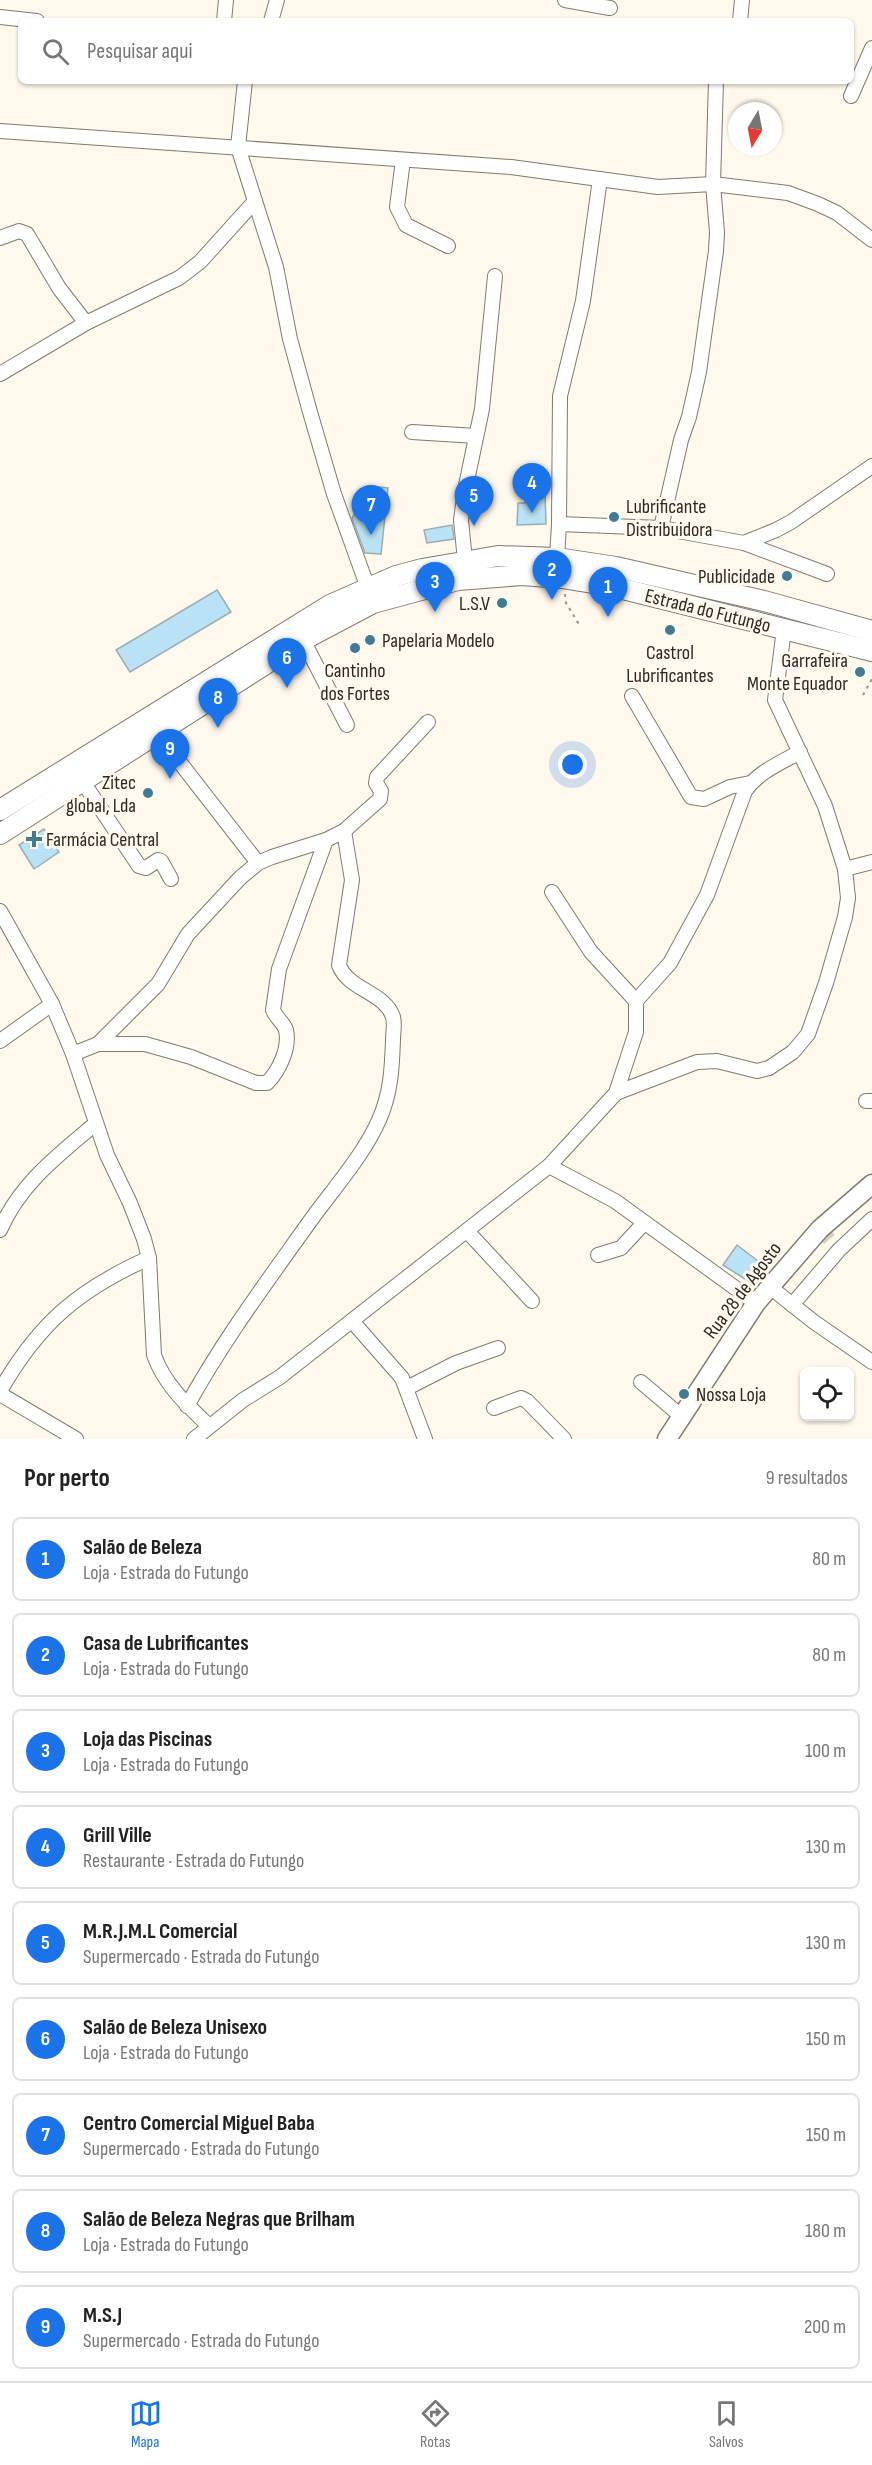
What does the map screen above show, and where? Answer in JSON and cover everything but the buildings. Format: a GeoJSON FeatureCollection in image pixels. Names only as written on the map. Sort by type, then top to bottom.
{"type":"FeatureCollection","features":[{"type":"Feature","properties":{"kind":"highway","name":"Estrada do Futungo"},"geometry":{"type":"LineString","coordinates":[[0,810],[304,620],[368,588],[414,571],[498,556],[557,558],[648,574],[764,601],[872,631]]}},
{"type":"Feature","properties":{"kind":"highway","name":"Estrada do Futungo"},"geometry":{"type":"LineString","coordinates":[[0,834],[303,640],[373,603],[458,580],[522,575],[562,578],[611,586],[872,651]]}},
{"type":"Feature","properties":{"kind":"main road","name":"Rua 28 de Agosto"},"geometry":{"type":"LineString","coordinates":[[667,1439],[756,1303],[820,1229],[872,1184]]}},
{"type":"Feature","properties":{"kind":"street"},"geometry":{"type":"LineString","coordinates":[[224,18],[226,0]]}},
{"type":"Feature","properties":{"kind":"street"},"geometry":{"type":"LineString","coordinates":[[272,18],[277,0]]}},
{"type":"Feature","properties":{"kind":"street"},"geometry":{"type":"LineString","coordinates":[[565,0],[609,10]]}},
{"type":"Feature","properties":{"kind":"street"},"geometry":{"type":"LineString","coordinates":[[740,18],[742,0]]}},
{"type":"Feature","properties":{"kind":"street"},"geometry":{"type":"LineString","coordinates":[[0,17],[18,19]]}},
{"type":"Feature","properties":{"kind":"street"},"geometry":{"type":"LineString","coordinates":[[851,96],[872,48]]}},
{"type":"Feature","properties":{"kind":"street"},"geometry":{"type":"LineString","coordinates":[[245,84],[238,147],[276,267],[290,339],[334,494],[368,588]]}},
{"type":"Feature","properties":{"kind":"street"},"geometry":{"type":"LineString","coordinates":[[661,528],[699,372],[716,251],[717,232],[713,184],[716,84]]}},
{"type":"Feature","properties":{"kind":"street"},"geometry":{"type":"LineString","coordinates":[[0,131],[331,152],[403,160],[511,167],[658,187],[713,184],[788,193],[837,213],[872,240]]}},
{"type":"Feature","properties":{"kind":"street"},"geometry":{"type":"LineString","coordinates":[[403,160],[397,207],[406,225],[448,246]]}},
{"type":"Feature","properties":{"kind":"street"},"geometry":{"type":"LineString","coordinates":[[557,558],[560,396],[583,302],[600,179]]}},
{"type":"Feature","properties":{"kind":"street"},"geometry":{"type":"LineString","coordinates":[[0,374],[86,322],[179,278],[200,262],[255,201]]}},
{"type":"Feature","properties":{"kind":"street"},"geometry":{"type":"LineString","coordinates":[[0,238],[19,231],[27,234],[59,288],[86,322]]}},
{"type":"Feature","properties":{"kind":"street"},"geometry":{"type":"LineString","coordinates":[[465,561],[461,520],[482,409],[495,276]]}},
{"type":"Feature","properties":{"kind":"street"},"geometry":{"type":"LineString","coordinates":[[412,432],[476,436]]}},
{"type":"Feature","properties":{"kind":"street"},"geometry":{"type":"LineString","coordinates":[[744,543],[791,522],[870,472]]}},
{"type":"Feature","properties":{"kind":"street"},"geometry":{"type":"LineString","coordinates":[[559,524],[661,528],[744,543],[827,574]]}},
{"type":"Feature","properties":{"kind":"street"},"geometry":{"type":"LineString","coordinates":[[616,1093],[697,1062],[717,1061],[757,1071],[770,1068],[793,1052],[808,1034],[835,953],[848,898],[845,869],[825,806],[775,700],[784,629]]}},
{"type":"Feature","properties":{"kind":"street"},"geometry":{"type":"LineString","coordinates":[[303,640],[347,725]]}},
{"type":"Feature","properties":{"kind":"street"},"geometry":{"type":"LineString","coordinates":[[632,696],[691,797],[704,799],[730,787],[750,783]]}},
{"type":"Feature","properties":{"kind":"street"},"geometry":{"type":"LineString","coordinates":[[98,1044],[158,984],[188,934],[226,892],[258,863],[326,840],[344,831],[380,799],[381,791],[376,783],[378,777],[428,722]]}},
{"type":"Feature","properties":{"kind":"street"},"geometry":{"type":"LineString","coordinates":[[157,733],[258,863]]}},
{"type":"Feature","properties":{"kind":"street"},"geometry":{"type":"LineString","coordinates":[[194,1439],[243,1400],[280,1377],[549,1166],[616,1093],[636,1032],[636,1001],[670,963],[696,915],[706,895],[745,791],[756,777],[800,752]]}},
{"type":"Feature","properties":{"kind":"street"},"geometry":{"type":"LineString","coordinates":[[82,782],[140,866],[146,868],[158,860],[161,861],[171,879]]}},
{"type":"Feature","properties":{"kind":"street"},"geometry":{"type":"LineString","coordinates":[[188,1406],[212,1361],[309,1222],[353,1165],[379,1120],[387,1100],[392,1080],[393,1019],[388,1007],[351,981],[342,973],[339,965],[352,880],[344,831]]}},
{"type":"Feature","properties":{"kind":"street"},"geometry":{"type":"LineString","coordinates":[[73,1054],[98,1044],[145,1044],[191,1056],[256,1083],[267,1083],[284,1055],[285,1046],[286,1030],[273,1011],[279,969],[326,840]]}},
{"type":"Feature","properties":{"kind":"street"},"geometry":{"type":"LineString","coordinates":[[845,869],[872,862]]}},
{"type":"Feature","properties":{"kind":"street"},"geometry":{"type":"LineString","coordinates":[[552,892],[591,952],[636,1001]]}},
{"type":"Feature","properties":{"kind":"street"},"geometry":{"type":"LineString","coordinates":[[0,911],[52,1004],[73,1054],[107,1155],[130,1203],[149,1258],[154,1355],[164,1377],[188,1406],[209,1426]]}},
{"type":"Feature","properties":{"kind":"street"},"geometry":{"type":"LineString","coordinates":[[0,1041],[52,1004]]}},
{"type":"Feature","properties":{"kind":"street"},"geometry":{"type":"LineString","coordinates":[[0,1230],[17,1198],[38,1172],[95,1124]]}},
{"type":"Feature","properties":{"kind":"street"},"geometry":{"type":"LineString","coordinates":[[549,1166],[598,1190],[756,1303]]}},
{"type":"Feature","properties":{"kind":"street"},"geometry":{"type":"LineString","coordinates":[[792,1305],[839,1250],[872,1219]]}},
{"type":"Feature","properties":{"kind":"street"},"geometry":{"type":"LineString","coordinates":[[598,1255],[621,1248],[644,1223]]}},
{"type":"Feature","properties":{"kind":"street"},"geometry":{"type":"LineString","coordinates":[[467,1231],[532,1301]]}},
{"type":"Feature","properties":{"kind":"street"},"geometry":{"type":"LineString","coordinates":[[75,1439],[0,1392],[36,1336],[72,1301],[96,1284],[149,1258]]}},
{"type":"Feature","properties":{"kind":"street"},"geometry":{"type":"LineString","coordinates":[[770,1287],[872,1362]]}},
{"type":"Feature","properties":{"kind":"street"},"geometry":{"type":"LineString","coordinates":[[352,1321],[395,1369],[407,1388],[425,1439]]}},
{"type":"Feature","properties":{"kind":"street"},"geometry":{"type":"LineString","coordinates":[[407,1388],[456,1363],[498,1348]]}},
{"type":"Feature","properties":{"kind":"street"},"geometry":{"type":"LineString","coordinates":[[641,1382],[681,1416]]}},
{"type":"Feature","properties":{"kind":"street"},"geometry":{"type":"LineString","coordinates":[[494,1408],[521,1398],[527,1401],[564,1439]]}},
{"type":"Feature","properties":{"kind":"path"},"geometry":{"type":"LineString","coordinates":[[562,578],[566,603],[580,626]]}},
{"type":"Feature","properties":{"kind":"path"},"geometry":{"type":"LineString","coordinates":[[863,695],[872,679]]}},
{"type":"Feature","properties":{"kind":"tunnel"},"geometry":{"type":"LineString","coordinates":[[820,1229],[839,1250]]}},
{"type":"Feature","properties":{"kind":"place","name":"Grill Ville"},"geometry":{"type":"Point","coordinates":[532,513]}},
{"type":"Feature","properties":{"kind":"place","name":"Lubrificante Distribuidora"},"geometry":{"type":"Point","coordinates":[614,517]}},
{"type":"Feature","properties":{"kind":"place","name":"M.R.J.M.L Comercial"},"geometry":{"type":"Point","coordinates":[474,526]}},
{"type":"Feature","properties":{"kind":"place","name":"Centro Comercial Miguel Baba"},"geometry":{"type":"Point","coordinates":[371,535]}},
{"type":"Feature","properties":{"kind":"place","name":"Publicidade"},"geometry":{"type":"Point","coordinates":[787,576]}},
{"type":"Feature","properties":{"kind":"place","name":"Casa de Lubrificantes"},"geometry":{"type":"Point","coordinates":[552,600]}},
{"type":"Feature","properties":{"kind":"place","name":"L.S.V"},"geometry":{"type":"Point","coordinates":[502,603]}},
{"type":"Feature","properties":{"kind":"place","name":"Loja das Piscinas"},"geometry":{"type":"Point","coordinates":[435,612]}},
{"type":"Feature","properties":{"kind":"place","name":"Salão de Beleza"},"geometry":{"type":"Point","coordinates":[608,617]}},
{"type":"Feature","properties":{"kind":"place","name":"Castrol Lubrificantes"},"geometry":{"type":"Point","coordinates":[670,630]}},
{"type":"Feature","properties":{"kind":"place","name":"Papelaria Modelo"},"geometry":{"type":"Point","coordinates":[370,640]}},
{"type":"Feature","properties":{"kind":"place","name":"Cantinho dos Fortes"},"geometry":{"type":"Point","coordinates":[355,648]}},
{"type":"Feature","properties":{"kind":"place","name":"Garrafeira Monte Equador"},"geometry":{"type":"Point","coordinates":[860,672]}},
{"type":"Feature","properties":{"kind":"place","name":"Salão de Beleza Unisexo"},"geometry":{"type":"Point","coordinates":[287,688]}},
{"type":"Feature","properties":{"kind":"place","name":"Salão de Beleza Negras que Brilham"},"geometry":{"type":"Point","coordinates":[218,728]}},
{"type":"Feature","properties":{"kind":"place","name":"M.S.J"},"geometry":{"type":"Point","coordinates":[170,779]}},
{"type":"Feature","properties":{"kind":"place","name":"Zitec global, Lda"},"geometry":{"type":"Point","coordinates":[148,793]}},
{"type":"Feature","properties":{"kind":"place","name":"Farmácia Central"},"geometry":{"type":"Point","coordinates":[34,839]}},
{"type":"Feature","properties":{"kind":"place","name":"Nossa Loja"},"geometry":{"type":"Point","coordinates":[684,1394]}}]}
